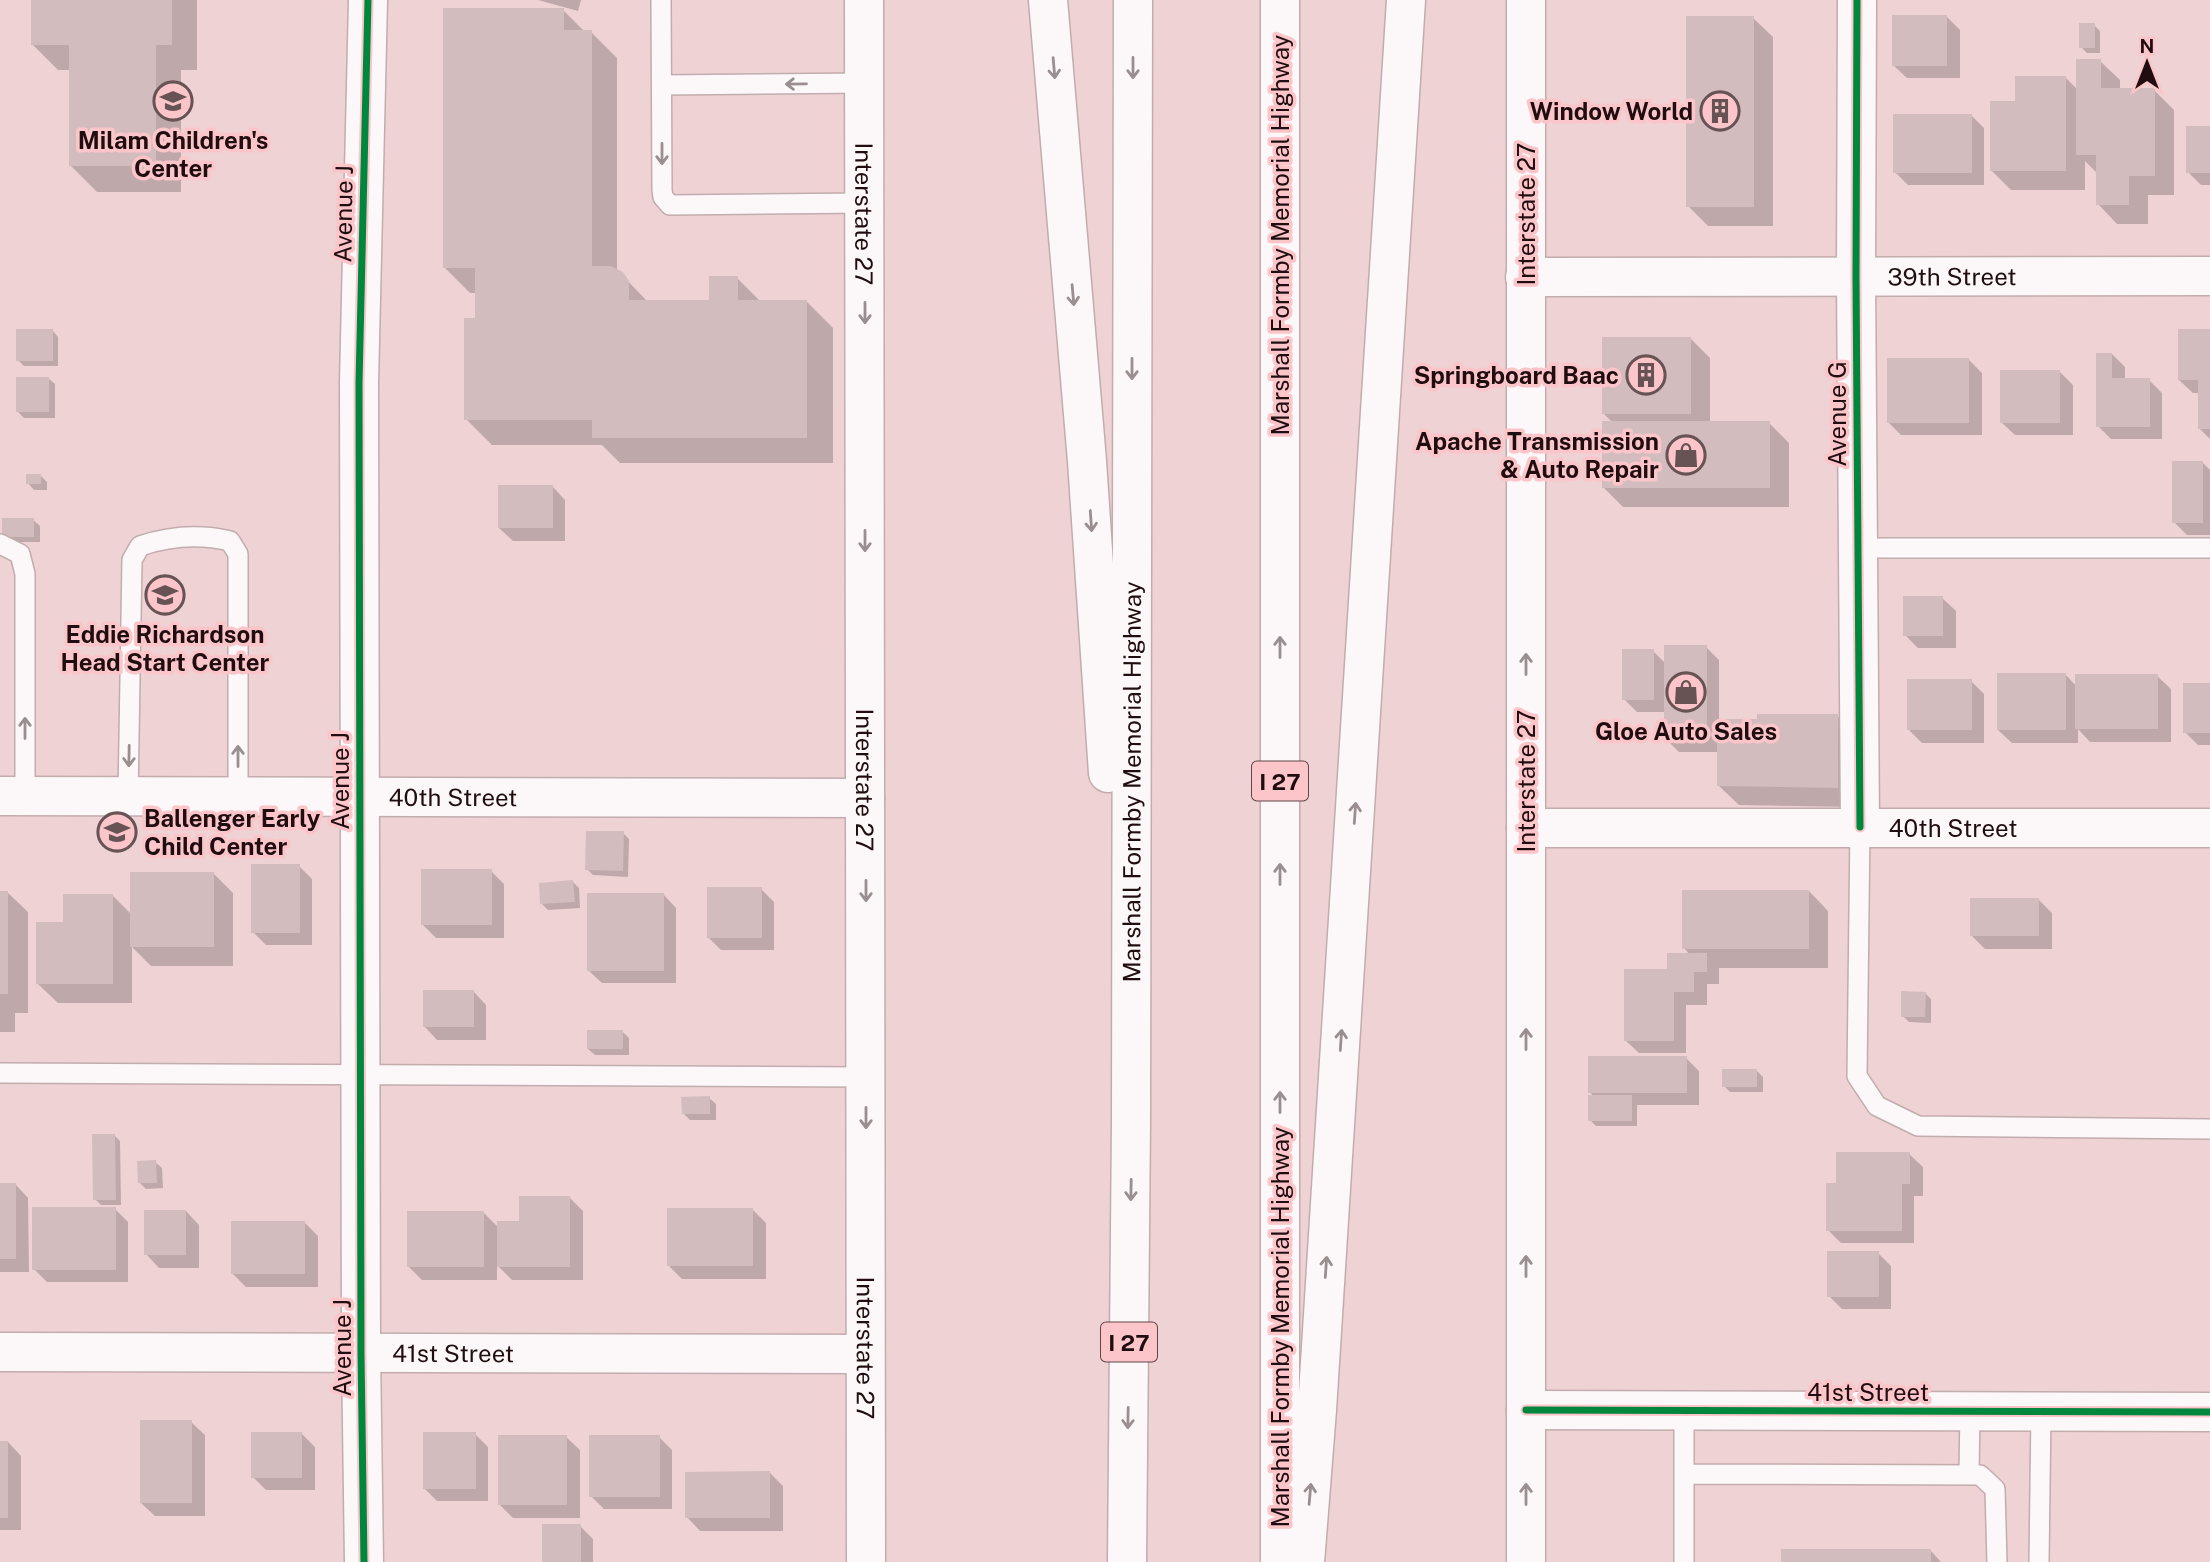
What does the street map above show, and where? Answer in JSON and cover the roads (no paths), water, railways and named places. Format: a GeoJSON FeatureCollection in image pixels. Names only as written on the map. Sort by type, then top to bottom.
{"type":"FeatureCollection","features":[{"type":"Feature","properties":{"kind":"main road","name":"Avenue J"},"geometry":{"type":"LineString","coordinates":[[364,1562],[361,1353],[359,383],[368,0]]}},
{"type":"Feature","properties":{"kind":"main road","name":"Interstate 27"},"geometry":{"type":"LineString","coordinates":[[864,0],[866,1562]]}},
{"type":"Feature","properties":{"kind":"main road"},"geometry":{"type":"LineString","coordinates":[[1048,0],[1088,475],[1131,1122]]}},
{"type":"Feature","properties":{"kind":"main road","name":"Marshall Formby Memorial Highway"},"geometry":{"type":"LineString","coordinates":[[1126,1562],[1131,1122],[1133,0]]}},
{"type":"Feature","properties":{"kind":"main road","name":"Marshall Formby Memorial Highway"},"geometry":{"type":"LineString","coordinates":[[1280,0],[1280,1562]]}},
{"type":"Feature","properties":{"kind":"main road"},"geometry":{"type":"LineString","coordinates":[[1305,1562],[1317,1410],[1406,0]]}},
{"type":"Feature","properties":{"kind":"main road","name":"Interstate 27"},"geometry":{"type":"LineString","coordinates":[[1526,0],[1527,1562]]}},
{"type":"Feature","properties":{"kind":"main road","name":"Avenue G"},"geometry":{"type":"LineString","coordinates":[[1857,0],[1860,827]]}},
{"type":"Feature","properties":{"kind":"main road","name":"39th Street"},"geometry":{"type":"LineString","coordinates":[[1525,277],[2210,276]]}},
{"type":"Feature","properties":{"kind":"main road","name":"40th Street"},"geometry":{"type":"LineString","coordinates":[[13,796],[866,798]]}},
{"type":"Feature","properties":{"kind":"main road","name":"40th Street"},"geometry":{"type":"LineString","coordinates":[[1527,828],[2210,828]]}},
{"type":"Feature","properties":{"kind":"main road","name":"41st Street"},"geometry":{"type":"LineString","coordinates":[[0,1352],[866,1354]]}},
{"type":"Feature","properties":{"kind":"main road","name":"41st Street"},"geometry":{"type":"LineString","coordinates":[[1527,1410],[2210,1412]]}},
{"type":"Feature","properties":{"kind":"lane"},"geometry":{"type":"LineString","coordinates":[[661,0],[662,190],[663,197],[670,205],[865,203]]}},
{"type":"Feature","properties":{"kind":"lane"},"geometry":{"type":"LineString","coordinates":[[662,85],[864,83]]}},
{"type":"Feature","properties":{"kind":"lane"},"geometry":{"type":"LineString","coordinates":[[128,797],[132,560],[140,546],[165,538],[212,537],[230,541],[238,554],[238,797]]}},
{"type":"Feature","properties":{"kind":"lane"},"geometry":{"type":"LineString","coordinates":[[0,544],[20,554],[25,574],[13,796]]}},
{"type":"Feature","properties":{"kind":"lane"},"geometry":{"type":"LineString","coordinates":[[1858,548],[2210,548]]}},
{"type":"Feature","properties":{"kind":"lane"},"geometry":{"type":"LineString","coordinates":[[1860,827],[1857,1076],[1877,1107],[1918,1126],[2210,1129]]}},
{"type":"Feature","properties":{"kind":"lane"},"geometry":{"type":"LineString","coordinates":[[0,1073],[866,1077]]}},
{"type":"Feature","properties":{"kind":"lane"},"geometry":{"type":"LineString","coordinates":[[1684,1411],[1684,1562]]}},
{"type":"Feature","properties":{"kind":"lane"},"geometry":{"type":"LineString","coordinates":[[1969,1474],[1970,1411]]}},
{"type":"Feature","properties":{"kind":"lane"},"geometry":{"type":"LineString","coordinates":[[2039,1562],[2041,1411]]}},
{"type":"Feature","properties":{"kind":"lane"},"geometry":{"type":"LineString","coordinates":[[1684,1474],[1980,1475],[1995,1489],[1997,1562]]}},
{"type":"Feature","properties":{"kind":"place","name":"Milam Children's Center"},"geometry":{"type":"Point","coordinates":[173,101]}},
{"type":"Feature","properties":{"kind":"place","name":"Window World"},"geometry":{"type":"Point","coordinates":[1720,111]}},
{"type":"Feature","properties":{"kind":"place","name":"Springboard Baac"},"geometry":{"type":"Point","coordinates":[1646,375]}},
{"type":"Feature","properties":{"kind":"place","name":"Apache Transmission & Auto Repair"},"geometry":{"type":"Point","coordinates":[1686,455]}},
{"type":"Feature","properties":{"kind":"place","name":"Eddie Richardson Head Start Center"},"geometry":{"type":"Point","coordinates":[165,595]}},
{"type":"Feature","properties":{"kind":"place","name":"Gloe Auto Sales"},"geometry":{"type":"Point","coordinates":[1686,692]}},
{"type":"Feature","properties":{"kind":"place","name":"Ballenger Early Child Center"},"geometry":{"type":"Point","coordinates":[117,832]}}]}
